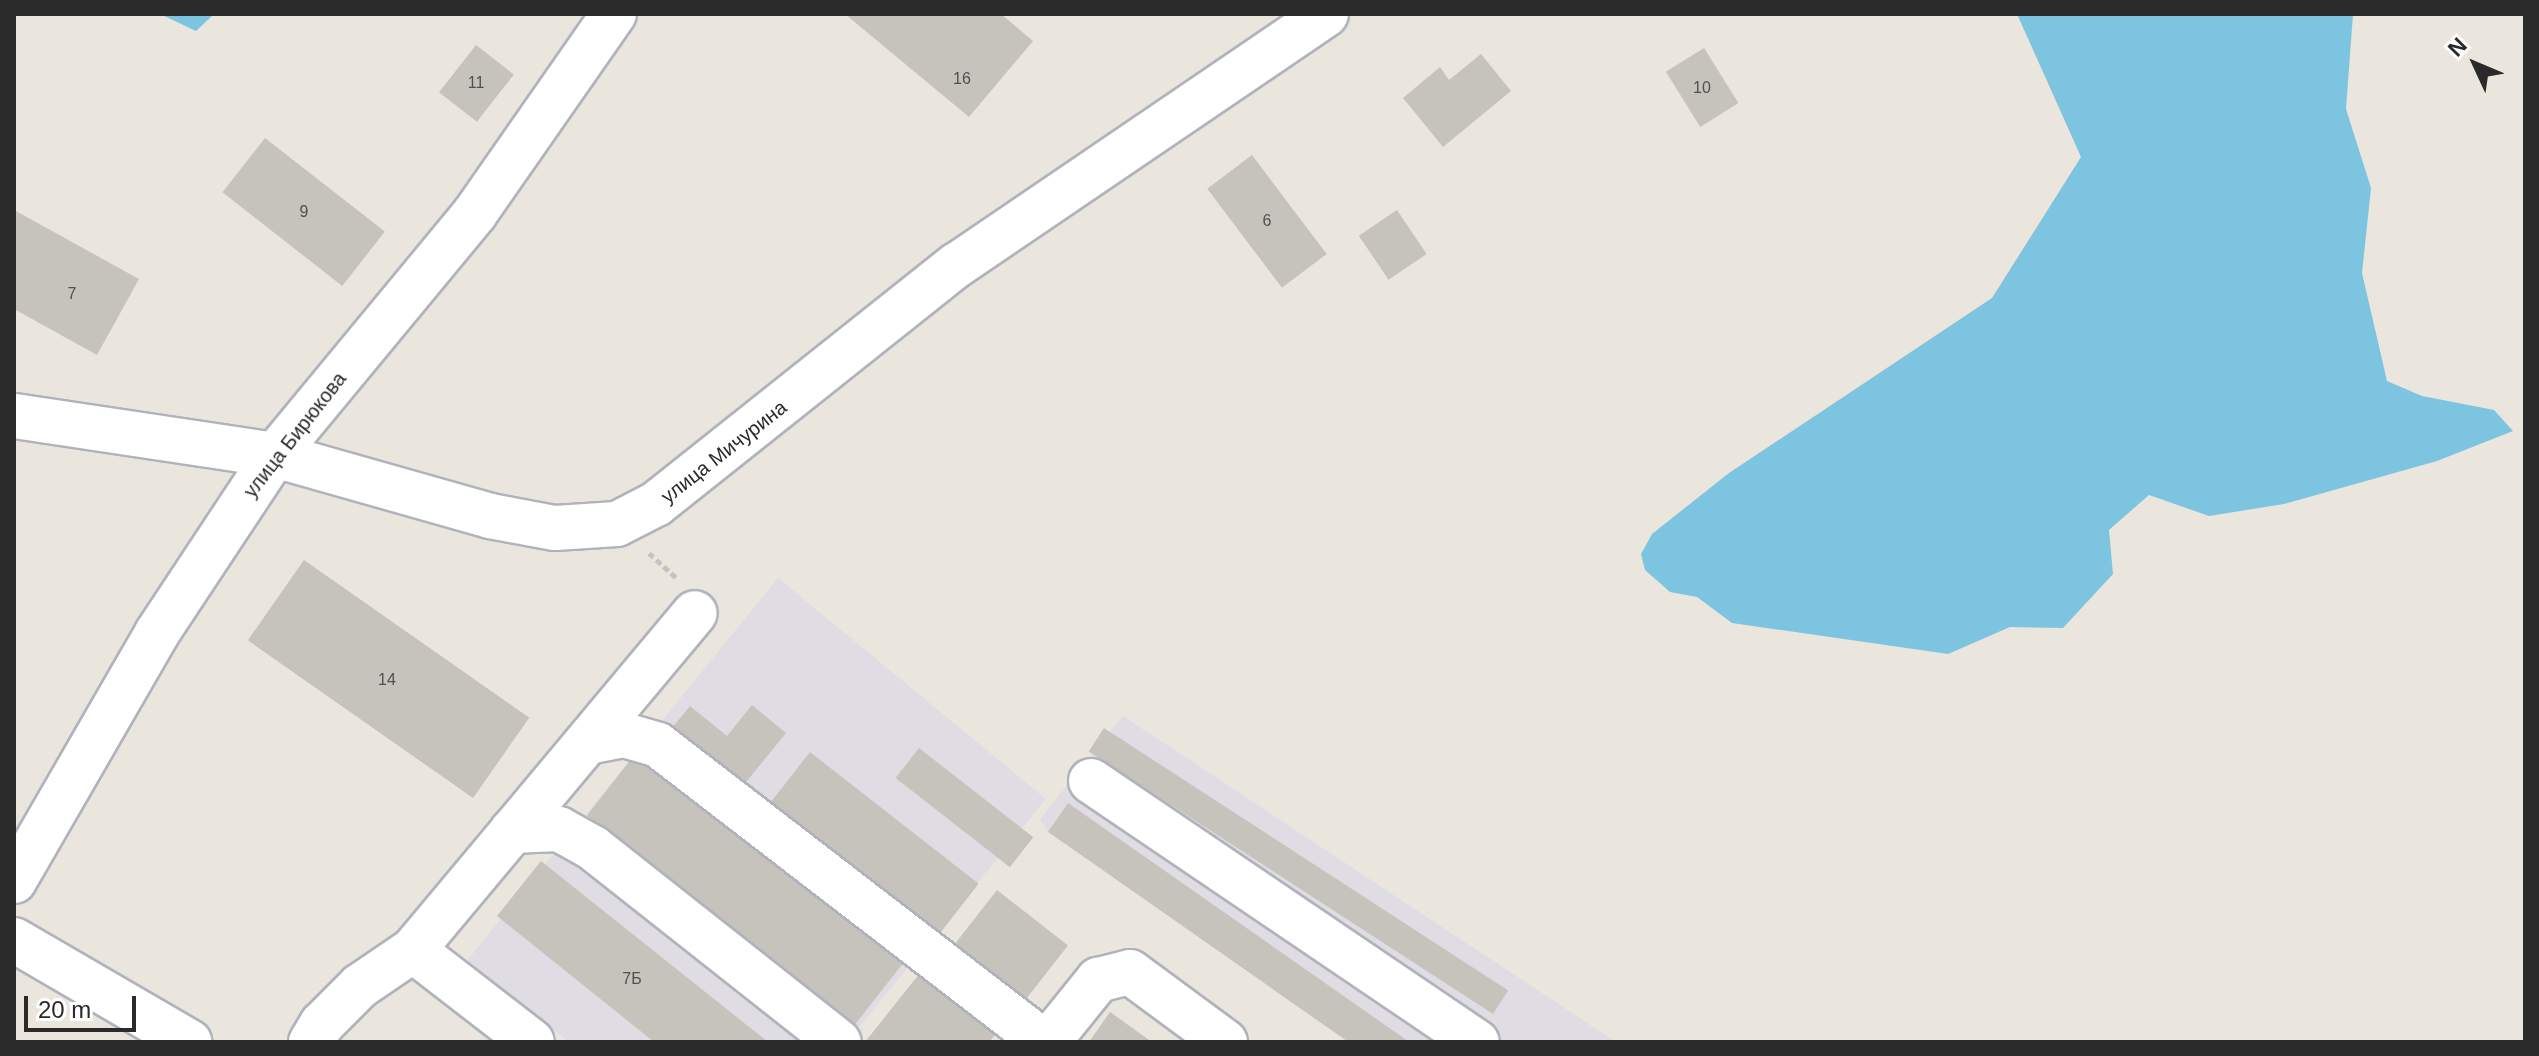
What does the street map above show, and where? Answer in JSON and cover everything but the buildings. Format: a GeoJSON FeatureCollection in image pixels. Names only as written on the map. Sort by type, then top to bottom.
{"type":"FeatureCollection","features":[{"type":"Feature","properties":{"kind":"street","name":"улица Бирюкова"},"geometry":{"type":"LineString","coordinates":[[14,881],[157,633],[275,455],[475,213],[614,14]]}},
{"type":"Feature","properties":{"kind":"street","name":"улица Мичурина"},"geometry":{"type":"LineString","coordinates":[[14,416],[275,455],[490,516],[555,528],[617,524],[656,504],[957,265],[1326,14]]}},
{"type":"Feature","properties":{"kind":"street"},"geometry":{"type":"LineString","coordinates":[[311,1042],[322,1024],[360,986],[413,950],[695,613]]}},
{"type":"Feature","properties":{"kind":"street"},"geometry":{"type":"LineString","coordinates":[[588,742],[624,735],[658,745],[1045,1042],[1098,980],[1130,972],[1225,1042]]}},
{"type":"Feature","properties":{"kind":"street"},"geometry":{"type":"LineString","coordinates":[[1091,781],[1477,1042]]}},
{"type":"Feature","properties":{"kind":"street"},"geometry":{"type":"LineString","coordinates":[[512,831],[559,829],[593,848],[839,1042]]}},
{"type":"Feature","properties":{"kind":"street"},"geometry":{"type":"LineString","coordinates":[[14,940],[189,1042]]}},
{"type":"Feature","properties":{"kind":"street"},"geometry":{"type":"LineString","coordinates":[[413,950],[532,1042]]}},
{"type":"Feature","properties":{"kind":"path"},"geometry":{"type":"LineString","coordinates":[[617,524],[691,590],[695,613]]}},
{"type":"Feature","properties":{"kind":"shaded area"},"geometry":{"type":"Polygon","coordinates":[[[778,578],[1046,799],[847,1042],[569,1042],[466,962],[778,578]]]}},
{"type":"Feature","properties":{"kind":"shaded area"},"geometry":{"type":"Polygon","coordinates":[[[1123,716],[1613,1040],[1352,1042],[1048,832],[1040,819],[1123,716]]]}},
{"type":"Feature","properties":{"kind":"water"},"geometry":{"type":"Polygon","coordinates":[[[160,14],[214,14],[196,31],[160,14]]]}},
{"type":"Feature","properties":{"kind":"water"},"geometry":{"type":"Polygon","coordinates":[[[2017,14],[2353,14],[2346,109],[2371,188],[2362,273],[2387,381],[2422,396],[2494,410],[2513,431],[2437,461],[2284,504],[2209,516],[2149,495],[2109,530],[2113,574],[2063,628],[2010,627],[1948,654],[1732,623],[1697,597],[1670,592],[1645,570],[1641,554],[1652,534],[1729,473],[1992,298],[2081,157],[2017,14]]]}}]}
